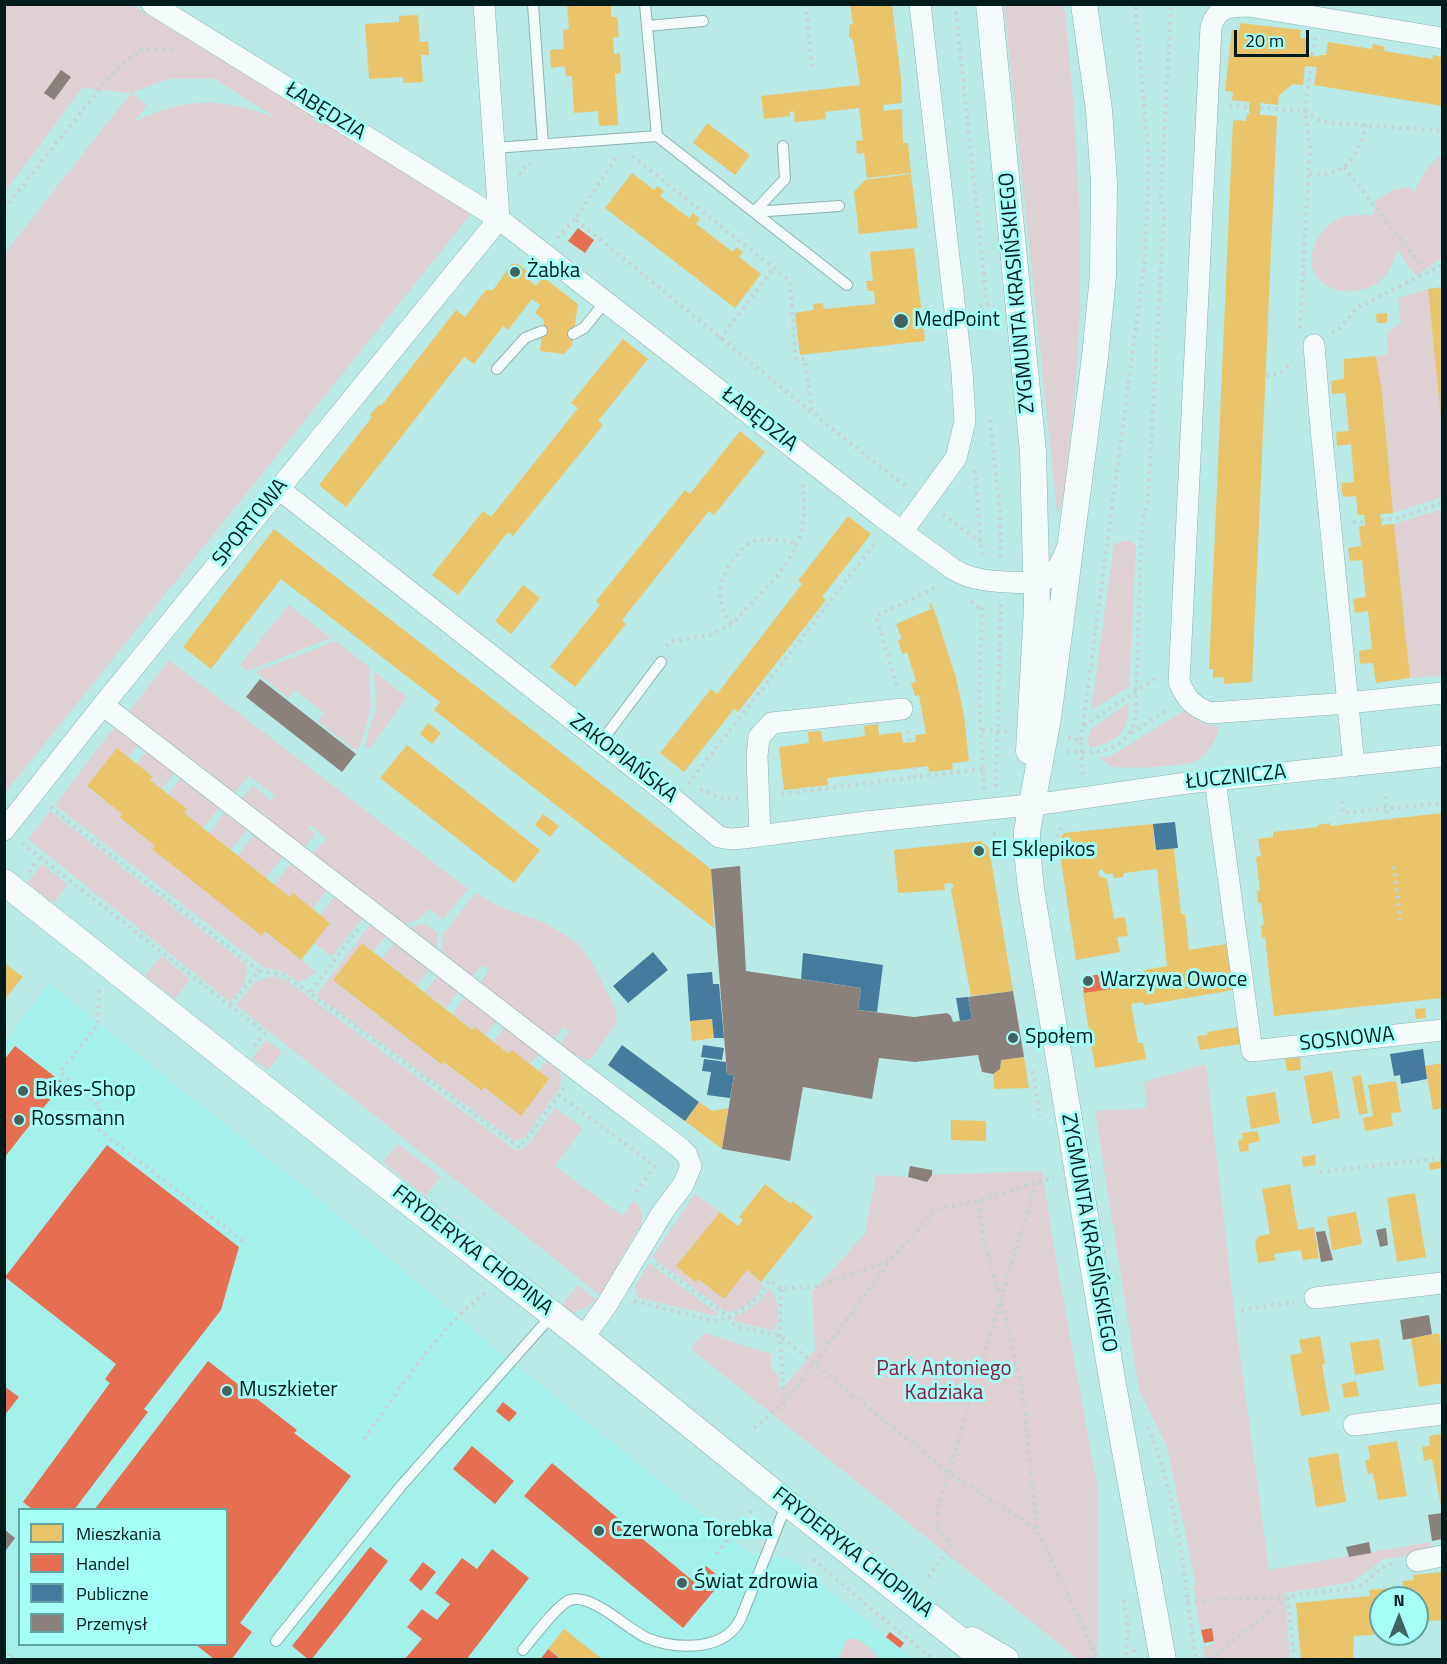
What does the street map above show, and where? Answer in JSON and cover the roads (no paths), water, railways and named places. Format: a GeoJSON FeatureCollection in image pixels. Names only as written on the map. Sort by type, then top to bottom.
{"type":"FeatureCollection","features":[{"type":"Feature","properties":{"kind":"street","name":"ŁABĘDZIA"},"geometry":{"type":"LineString","coordinates":[[152,4],[499,219],[902,532],[953,569],[965,576],[983,580],[1036,582]]}},
{"type":"Feature","properties":{"kind":"street"},"geometry":{"type":"LineString","coordinates":[[483,4],[499,219]]}},
{"type":"Feature","properties":{"kind":"street"},"geometry":{"type":"LineString","coordinates":[[902,532],[956,458],[965,421],[955,309],[920,4]]}},
{"type":"Feature","properties":{"kind":"street","name":"ZYGMUNTA KRASIŃSKIEGO"},"geometry":{"type":"LineString","coordinates":[[989,4],[1033,452],[1036,748],[1026,849],[1034,912],[1112,1379],[1163,1659]]}},
{"type":"Feature","properties":{"kind":"street","name":"ZYGMUNTA KRASIŃSKIEGO"},"geometry":{"type":"LineString","coordinates":[[1036,748],[1059,632],[1095,357],[1103,275],[1104,183],[1099,110],[1084,4]]}},
{"type":"Feature","properties":{"kind":"street"},"geometry":{"type":"LineString","coordinates":[[1443,39],[1248,6],[1223,9],[1215,16],[1211,27],[1179,682],[1186,699],[1195,707],[1210,713],[1348,703],[1443,693]]}},
{"type":"Feature","properties":{"kind":"street","name":"SPORTOWA"},"geometry":{"type":"LineString","coordinates":[[4,830],[499,219]]}},
{"type":"Feature","properties":{"kind":"street"},"geometry":{"type":"LineString","coordinates":[[1307,338],[1354,766]]}},
{"type":"Feature","properties":{"kind":"street","name":"ZAKOPIAŃSKA"},"geometry":{"type":"LineString","coordinates":[[279,489],[719,837],[731,839],[1031,805]]}},
{"type":"Feature","properties":{"kind":"street","name":"ZYGMUNTA KRASIŃSKIEGO"},"geometry":{"type":"LineString","coordinates":[[1036,582],[1048,578],[1061,563],[1072,528]]}},
{"type":"Feature","properties":{"kind":"street","name":"ZYGMUNTA KRASIŃSKIEGO"},"geometry":{"type":"LineString","coordinates":[[1036,582],[1051,594],[1059,632]]}},
{"type":"Feature","properties":{"kind":"street"},"geometry":{"type":"LineString","coordinates":[[103,705],[687,1155],[691,1166],[683,1185],[662,1213],[584,1338]]}},
{"type":"Feature","properties":{"kind":"street"},"geometry":{"type":"LineString","coordinates":[[760,836],[757,756],[759,736],[772,723],[902,709]]}},
{"type":"Feature","properties":{"kind":"street","name":"ŁUCZNICZA"},"geometry":{"type":"LineString","coordinates":[[1031,805],[1215,780],[1443,756]]}},
{"type":"Feature","properties":{"kind":"street","name":"SOSNOWA"},"geometry":{"type":"LineString","coordinates":[[1215,780],[1252,1051],[1443,1030]]}},
{"type":"Feature","properties":{"kind":"street","name":"FRYDERYKA CHOPINA"},"geometry":{"type":"LineString","coordinates":[[13,880],[384,1183],[554,1314],[787,1503],[985,1659]]}},
{"type":"Feature","properties":{"kind":"street"},"geometry":{"type":"LineString","coordinates":[[1315,1298],[1443,1283]]}},
{"type":"Feature","properties":{"kind":"street"},"geometry":{"type":"LineString","coordinates":[[1354,1425],[1443,1414]]}},
{"type":"Feature","properties":{"kind":"street"},"geometry":{"type":"LineString","coordinates":[[1417,1561],[1443,1556]]}},
{"type":"Feature","properties":{"kind":"street","name":"FRYDERYKA CHOPINA"},"geometry":{"type":"LineString","coordinates":[[938,1621],[1006,1659]]}},
{"type":"Feature","properties":{"kind":"lane"},"geometry":{"type":"LineString","coordinates":[[533,4],[543,144]]}},
{"type":"Feature","properties":{"kind":"lane"},"geometry":{"type":"LineString","coordinates":[[645,4],[657,136]]}},
{"type":"Feature","properties":{"kind":"lane"},"geometry":{"type":"LineString","coordinates":[[647,26],[703,21]]}},
{"type":"Feature","properties":{"kind":"lane"},"geometry":{"type":"LineString","coordinates":[[494,148],[657,136],[847,285]]}},
{"type":"Feature","properties":{"kind":"lane"},"geometry":{"type":"LineString","coordinates":[[754,212],[786,179],[783,146]]}},
{"type":"Feature","properties":{"kind":"lane"},"geometry":{"type":"LineString","coordinates":[[754,212],[839,206]]}},
{"type":"Feature","properties":{"kind":"lane"},"geometry":{"type":"LineString","coordinates":[[573,334],[584,328],[606,301]]}},
{"type":"Feature","properties":{"kind":"lane"},"geometry":{"type":"LineString","coordinates":[[497,369],[525,338],[542,331]]}},
{"type":"Feature","properties":{"kind":"lane"},"geometry":{"type":"LineString","coordinates":[[601,742],[662,662]]}},
{"type":"Feature","properties":{"kind":"lane"},"geometry":{"type":"LineString","coordinates":[[276,1641],[381,1510],[554,1314]]}},
{"type":"Feature","properties":{"kind":"lane"},"geometry":{"type":"LineString","coordinates":[[523,1650],[563,1604],[575,1599],[590,1602],[633,1631],[661,1643],[692,1646],[721,1640],[738,1626],[787,1503]]}},
{"type":"Feature","properties":{"kind":"railway"},"geometry":{"type":"LineString","coordinates":[[4,1656],[12,1660]]}},
{"type":"Feature","properties":{"kind":"place","name":"Żabka"},"geometry":{"type":"Point","coordinates":[515,272]}},
{"type":"Feature","properties":{"kind":"place","name":"MedPoint"},"geometry":{"type":"Point","coordinates":[901,321]}},
{"type":"Feature","properties":{"kind":"place","name":"El Sklepikos"},"geometry":{"type":"Point","coordinates":[979,851]}},
{"type":"Feature","properties":{"kind":"place","name":"Warzywa Owoce"},"geometry":{"type":"Point","coordinates":[1088,981]}},
{"type":"Feature","properties":{"kind":"place","name":"Społem"},"geometry":{"type":"Point","coordinates":[1013,1038]}},
{"type":"Feature","properties":{"kind":"place","name":"Bikes-Shop"},"geometry":{"type":"Point","coordinates":[23,1091]}},
{"type":"Feature","properties":{"kind":"place","name":"Rossmann"},"geometry":{"type":"Point","coordinates":[19,1120]}},
{"type":"Feature","properties":{"kind":"place","name":"Muszkieter"},"geometry":{"type":"Point","coordinates":[227,1391]}},
{"type":"Feature","properties":{"kind":"place","name":"Czerwona Torebka"},"geometry":{"type":"Point","coordinates":[599,1531]}},
{"type":"Feature","properties":{"kind":"place","name":"Świat zdrowia"},"geometry":{"type":"Point","coordinates":[682,1583]}},
{"type":"Feature","properties":{"kind":"park label","name":"Park Antoniego Kadziaka"},"geometry":{"type":"Point","coordinates":[944,1382]}}]}
